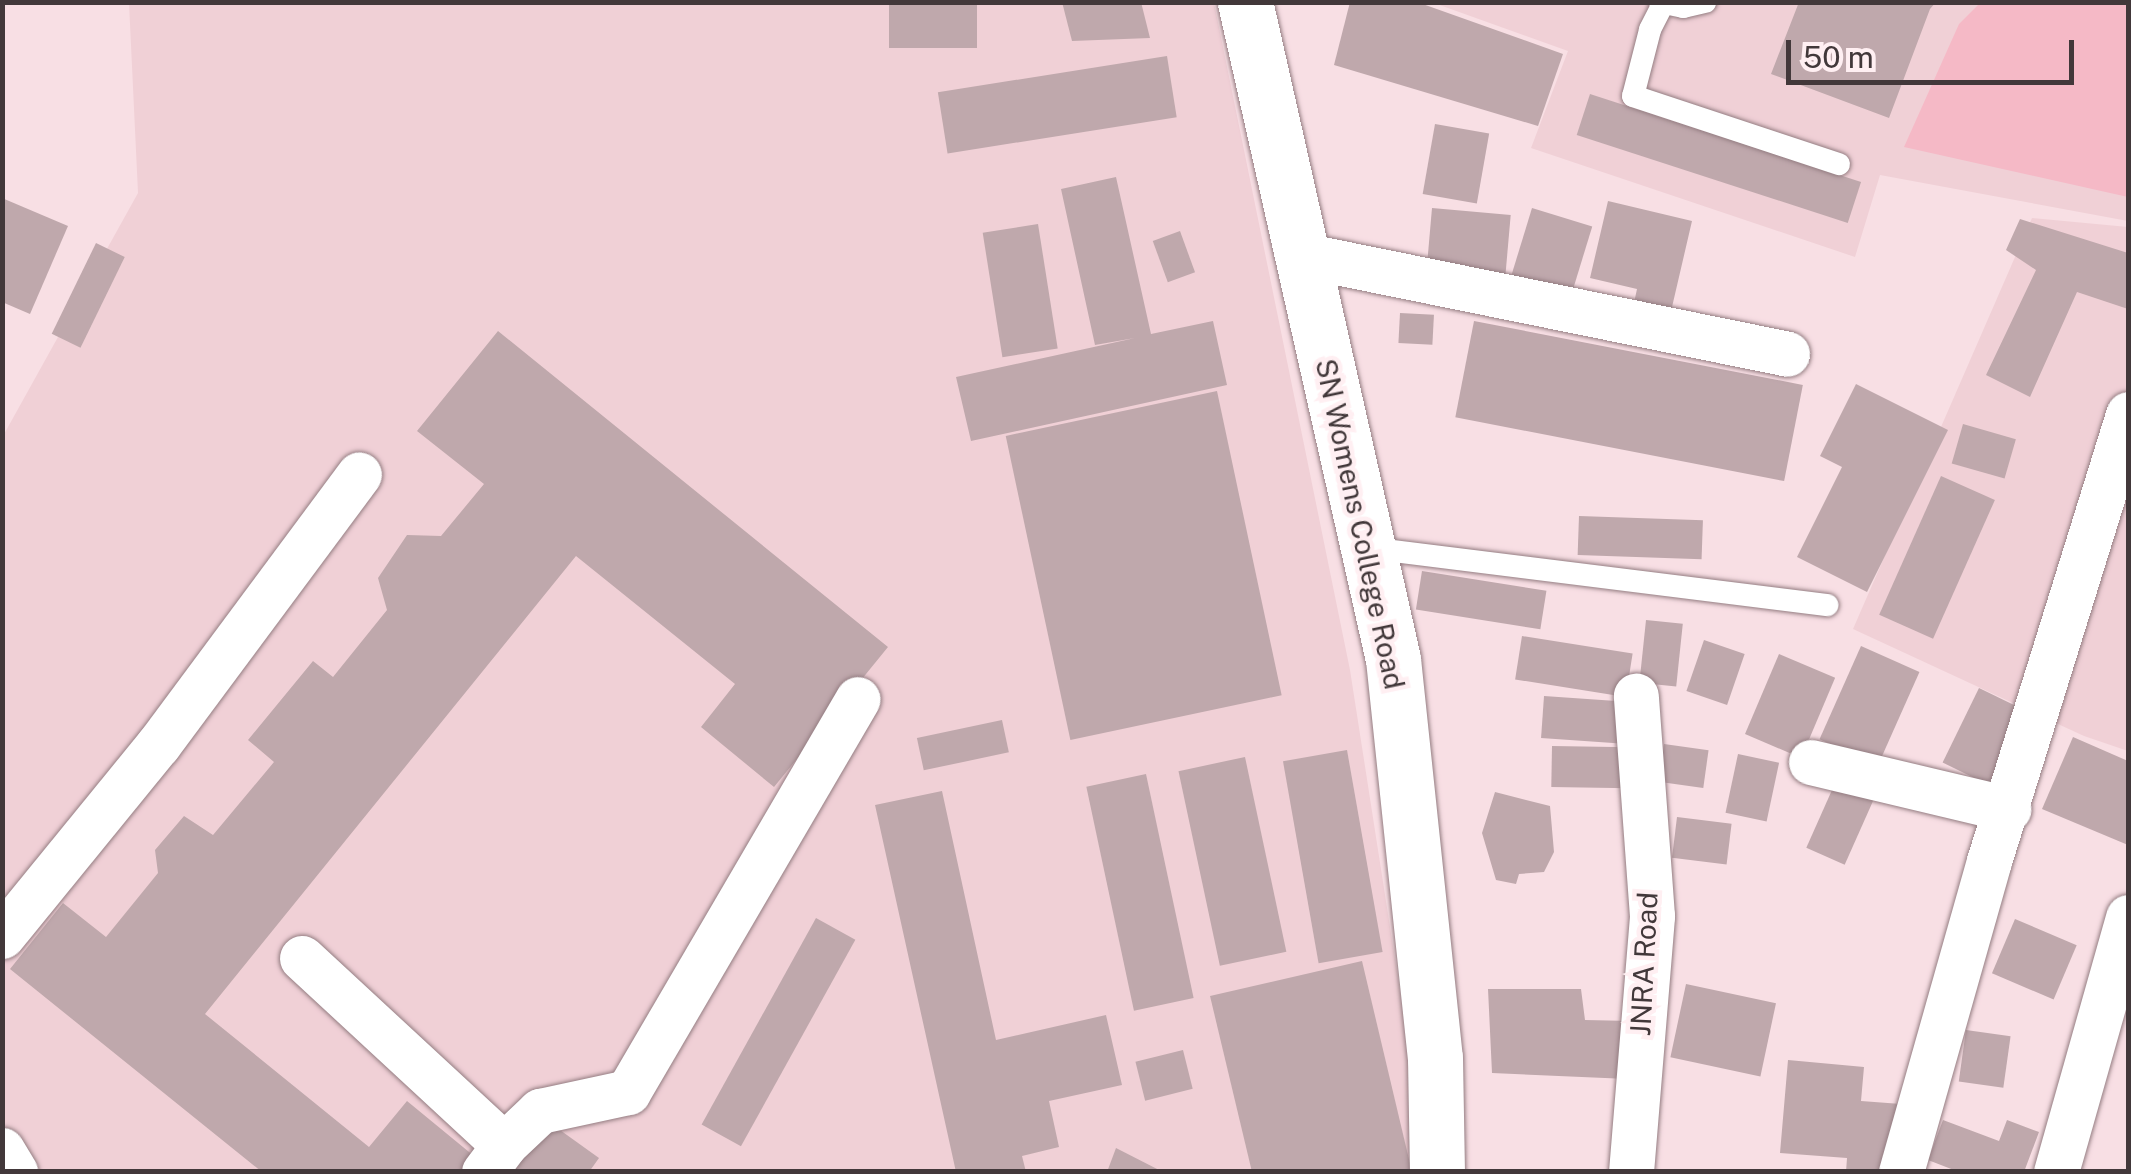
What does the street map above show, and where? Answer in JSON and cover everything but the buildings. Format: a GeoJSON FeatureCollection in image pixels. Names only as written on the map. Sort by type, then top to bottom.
{"type":"FeatureCollection","features":[{"type":"Feature","properties":{"kind":"street","name":"SN Womens College Road"},"geometry":{"type":"LineString","coordinates":[[1244,2],[1393,659],[1435,1058],[1437,1172]]}},
{"type":"Feature","properties":{"kind":"street"},"geometry":{"type":"LineString","coordinates":[[1302,255],[1787,354]]}},
{"type":"Feature","properties":{"kind":"street"},"geometry":{"type":"LineString","coordinates":[[1901,1172],[1989,861],[2128,414]]}},
{"type":"Feature","properties":{"kind":"street"},"geometry":{"type":"LineString","coordinates":[[2,936],[158,745],[359,474]]}},
{"type":"Feature","properties":{"kind":"street","name":"JNRA Road"},"geometry":{"type":"LineString","coordinates":[[1631,1172],[1652,916],[1636,696]]}},
{"type":"Feature","properties":{"kind":"street"},"geometry":{"type":"LineString","coordinates":[[302,958],[494,1158],[540,1111],[628,1092],[689,996],[858,699]]}},
{"type":"Feature","properties":{"kind":"street"},"geometry":{"type":"LineString","coordinates":[[1811,762],[2008,809]]}},
{"type":"Feature","properties":{"kind":"street"},"geometry":{"type":"LineString","coordinates":[[2056,1172],[2128,917]]}},
{"type":"Feature","properties":{"kind":"street"},"geometry":{"type":"LineString","coordinates":[[2,1150],[15,1172]]}},
{"type":"Feature","properties":{"kind":"lane"},"geometry":{"type":"LineString","coordinates":[[1705,2],[1683,7],[1661,3],[1633,96],[1839,164]]}},
{"type":"Feature","properties":{"kind":"lane"},"geometry":{"type":"LineString","coordinates":[[1369,548],[1828,605]]}},
{"type":"Feature","properties":{"kind":"shaded area"},"geometry":{"type":"Polygon","coordinates":[[[1981,2],[2128,3],[2128,197],[1904,147],[1959,24],[1981,2]]]}},
{"type":"Feature","properties":{"kind":"shaded area"},"geometry":{"type":"Polygon","coordinates":[[[129,3],[1214,3],[1350,670],[1428,1171],[3,1172],[3,436],[138,193],[129,3]]]}},
{"type":"Feature","properties":{"kind":"shaded area"},"geometry":{"type":"Polygon","coordinates":[[[1434,3],[2128,3],[2128,221],[1880,175],[1855,257],[1531,148],[1568,51],[1434,3]]]}},
{"type":"Feature","properties":{"kind":"shaded area"},"geometry":{"type":"Polygon","coordinates":[[[2032,218],[2128,227],[2128,751],[2084,736],[1853,629],[2032,218]]]}}]}
